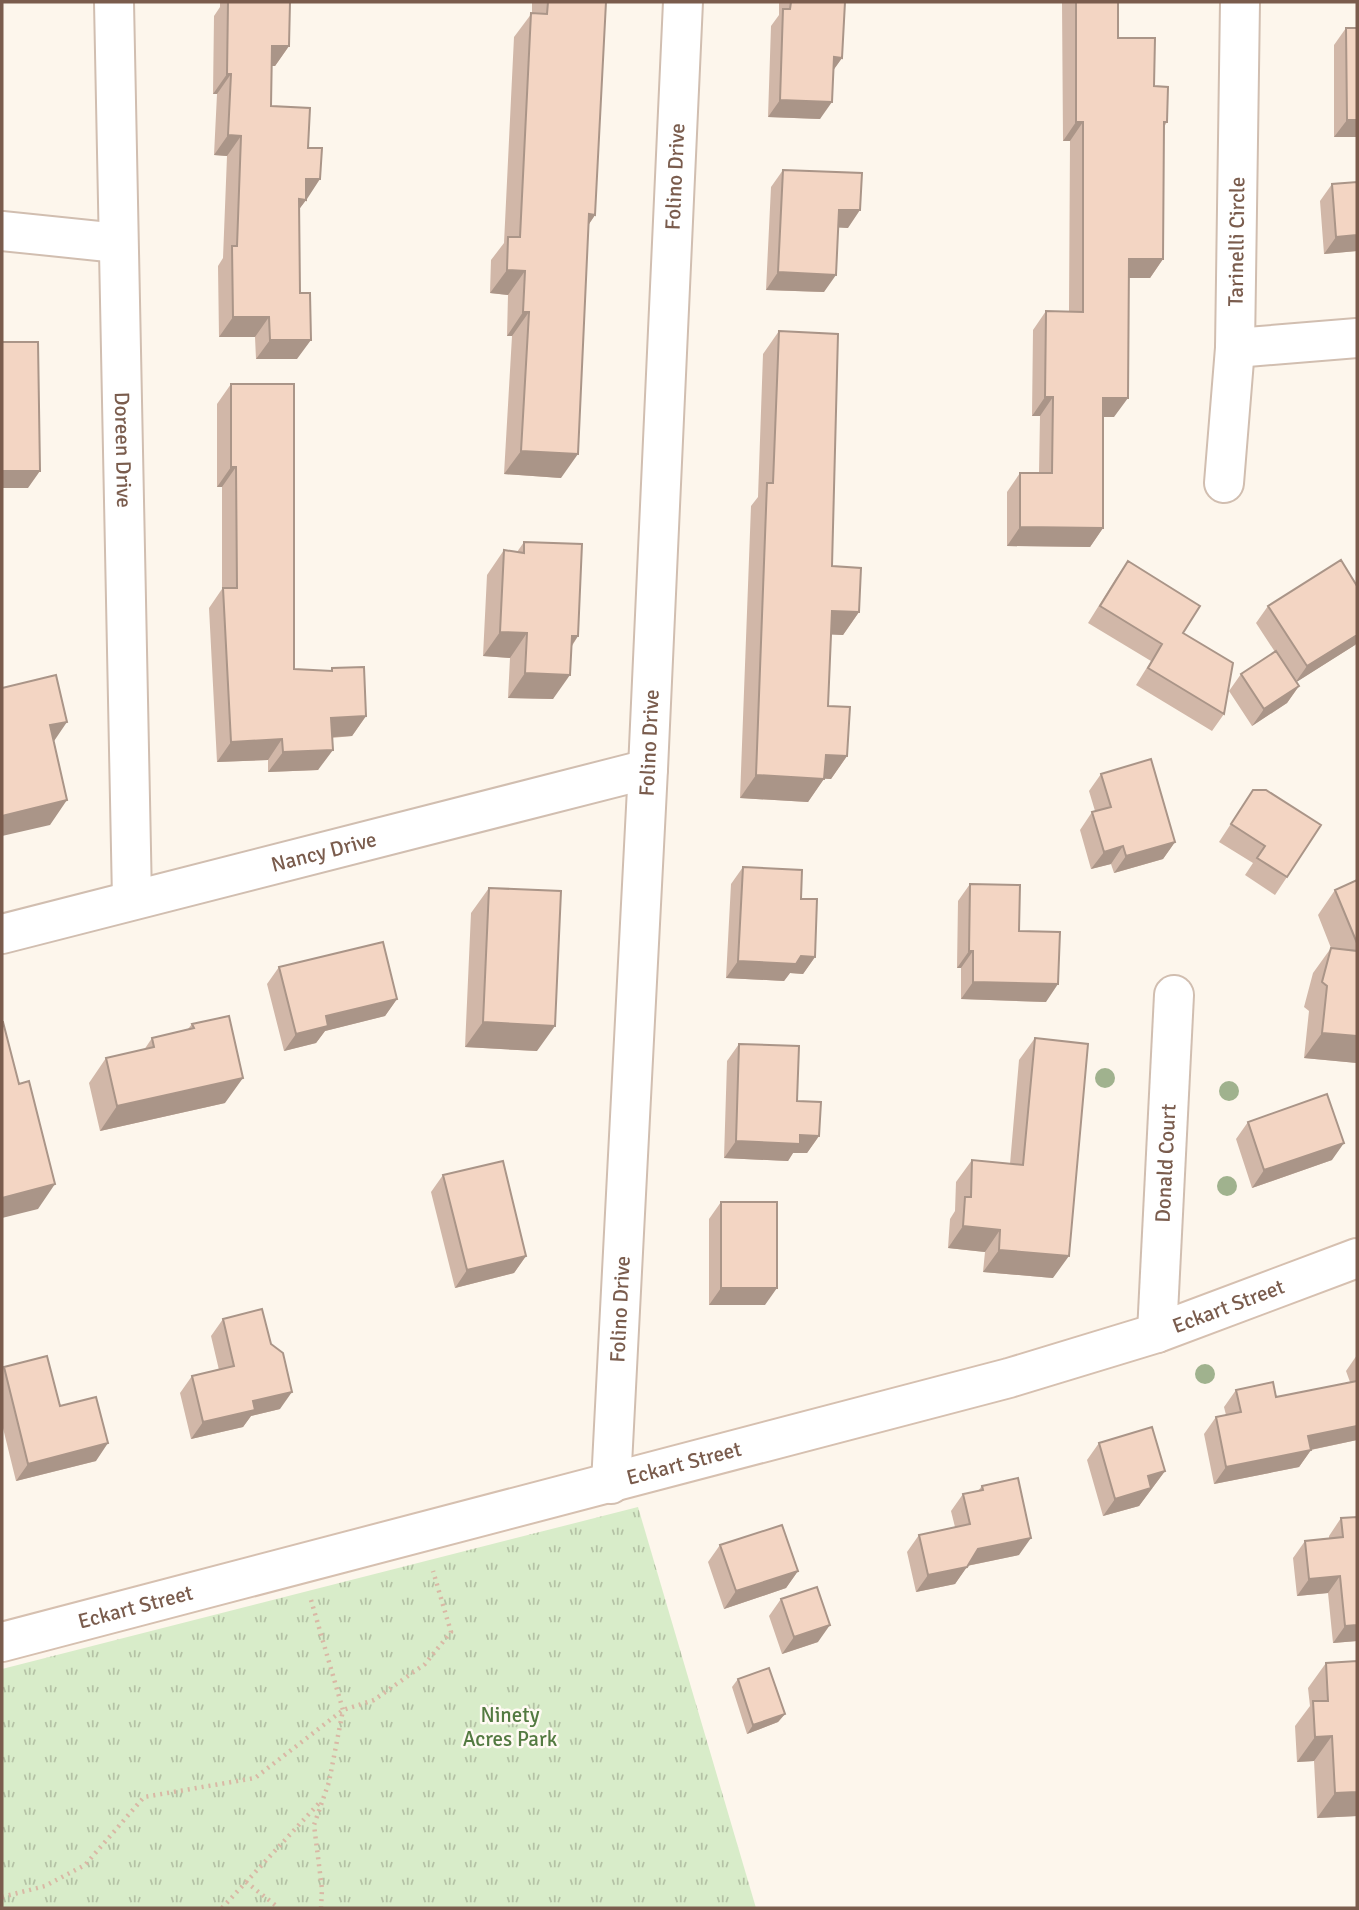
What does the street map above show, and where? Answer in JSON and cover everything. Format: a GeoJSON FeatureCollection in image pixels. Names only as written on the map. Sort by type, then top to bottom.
{"type":"FeatureCollection","features":[{"type":"Feature","properties":{"kind":"street","name":"Doreen Drive"},"geometry":{"type":"LineString","coordinates":[[114,2],[132,899]]}},
{"type":"Feature","properties":{"kind":"street","name":"Folino Drive"},"geometry":{"type":"LineString","coordinates":[[611,1484],[648,769],[683,2]]}},
{"type":"Feature","properties":{"kind":"street","name":"Tarinelli Circle"},"geometry":{"type":"LineString","coordinates":[[1224,483],[1235,348],[1240,2]]}},
{"type":"Feature","properties":{"kind":"street"},"geometry":{"type":"LineString","coordinates":[[2,231],[118,243]]}},
{"type":"Feature","properties":{"kind":"street"},"geometry":{"type":"LineString","coordinates":[[1235,348],[1357,338]]}},
{"type":"Feature","properties":{"kind":"street","name":"Nancy Drive"},"geometry":{"type":"LineString","coordinates":[[2,934],[648,769]]}},
{"type":"Feature","properties":{"kind":"street","name":"Donald Court"},"geometry":{"type":"LineString","coordinates":[[1157,1333],[1174,995]]}},
{"type":"Feature","properties":{"kind":"street","name":"Eckart Street"},"geometry":{"type":"LineString","coordinates":[[2,1642],[1009,1378],[1157,1333],[1357,1258]]}},
{"type":"Feature","properties":{"kind":"path"},"geometry":{"type":"LineString","coordinates":[[2,1897],[45,1886],[85,1865],[144,1797],[255,1779],[342,1710],[374,1700],[425,1664],[450,1632],[422,1533]]}},
{"type":"Feature","properties":{"kind":"path"},"geometry":{"type":"LineString","coordinates":[[299,1565],[342,1710],[323,1799],[314,1825],[322,1889],[321,1908]]}},
{"type":"Feature","properties":{"kind":"path"},"geometry":{"type":"LineString","coordinates":[[222,1908],[323,1799]]}},
{"type":"Feature","properties":{"kind":"path"},"geometry":{"type":"LineString","coordinates":[[246,1882],[279,1908]]}},
{"type":"Feature","properties":{"kind":"green space","name":"Ninety Acres Park"},"geometry":{"type":"Polygon","coordinates":[[[638,1507],[756,1908],[2,1908],[2,1669],[638,1507]]]}},
{"type":"Feature","properties":{"kind":"building"},"geometry":{"type":"Polygon","coordinates":[[[228,2],[290,2],[289,46],[272,46],[271,106],[310,108],[308,148],[322,148],[320,179],[306,179],[306,200],[299,199],[300,293],[310,293],[311,340],[270,340],[269,317],[233,317],[232,246],[237,246],[241,136],[228,135],[231,74],[227,74],[228,2]]]}},
{"type":"Feature","properties":{"kind":"building"},"geometry":{"type":"Polygon","coordinates":[[[548,2],[606,2],[595,215],[589,214],[578,454],[521,451],[529,312],[523,312],[525,271],[507,270],[508,237],[520,237],[531,13],[547,14],[548,2]]]}},
{"type":"Feature","properties":{"kind":"building"},"geometry":{"type":"Polygon","coordinates":[[[791,2],[845,2],[842,58],[834,57],[832,102],[780,100],[783,9],[790,9],[791,2]]]}},
{"type":"Feature","properties":{"kind":"building"},"geometry":{"type":"Polygon","coordinates":[[[1076,2],[1118,2],[1118,38],[1155,38],[1154,86],[1168,87],[1167,122],[1164,122],[1163,259],[1129,259],[1128,398],[1103,398],[1103,528],[1020,527],[1020,473],[1052,473],[1053,397],[1045,397],[1046,311],[1083,312],[1083,122],[1076,122],[1076,2]]]}},
{"type":"Feature","properties":{"kind":"building"},"geometry":{"type":"Polygon","coordinates":[[[1346,28],[1357,28],[1357,120],[1347,120],[1346,28]]]}},
{"type":"Feature","properties":{"kind":"building"},"geometry":{"type":"Polygon","coordinates":[[[783,170],[862,173],[860,210],[839,210],[836,275],[778,272],[783,170]]]}},
{"type":"Feature","properties":{"kind":"building"},"geometry":{"type":"Polygon","coordinates":[[[1357,182],[1357,235],[1336,237],[1332,184],[1357,182]]]}},
{"type":"Feature","properties":{"kind":"building"},"geometry":{"type":"Polygon","coordinates":[[[779,331],[838,334],[832,566],[861,568],[859,612],[832,611],[828,706],[850,707],[847,756],[826,755],[824,779],[756,775],[767,483],[773,483],[779,331]]]}},
{"type":"Feature","properties":{"kind":"building"},"geometry":{"type":"Polygon","coordinates":[[[2,342],[38,342],[40,471],[2,471],[2,342]]]}},
{"type":"Feature","properties":{"kind":"building"},"geometry":{"type":"Polygon","coordinates":[[[231,384],[294,384],[294,669],[332,671],[332,668],[364,667],[366,716],[331,718],[333,750],[283,752],[282,739],[231,742],[223,588],[237,588],[236,467],[231,467],[231,384]]]}},
{"type":"Feature","properties":{"kind":"building"},"geometry":{"type":"Polygon","coordinates":[[[524,542],[582,544],[578,636],[572,636],[570,675],[525,673],[527,633],[500,632],[504,550],[524,553],[524,542]]]}},
{"type":"Feature","properties":{"kind":"building"},"geometry":{"type":"Polygon","coordinates":[[[1341,560],[1357,586],[1357,635],[1307,666],[1268,606],[1341,560]]]}},
{"type":"Feature","properties":{"kind":"building"},"geometry":{"type":"Polygon","coordinates":[[[1128,561],[1200,606],[1183,633],[1233,663],[1224,714],[1148,668],[1162,644],[1100,606],[1128,561]]]}},
{"type":"Feature","properties":{"kind":"building"},"geometry":{"type":"Polygon","coordinates":[[[1276,651],[1299,686],[1264,709],[1241,674],[1276,651]]]}},
{"type":"Feature","properties":{"kind":"building"},"geometry":{"type":"Polygon","coordinates":[[[56,675],[67,722],[50,725],[67,800],[2,816],[2,688],[56,675]]]}},
{"type":"Feature","properties":{"kind":"building"},"geometry":{"type":"Polygon","coordinates":[[[1151,759],[1175,842],[1126,856],[1123,846],[1104,852],[1092,812],[1111,807],[1101,774],[1151,759]]]}},
{"type":"Feature","properties":{"kind":"building"},"geometry":{"type":"Polygon","coordinates":[[[1253,790],[1266,790],[1321,825],[1287,877],[1257,858],[1265,846],[1231,824],[1253,790]]]}},
{"type":"Feature","properties":{"kind":"building"},"geometry":{"type":"Polygon","coordinates":[[[743,867],[802,870],[801,899],[817,899],[815,957],[801,956],[796,964],[738,961],[743,867]]]}},
{"type":"Feature","properties":{"kind":"building"},"geometry":{"type":"Polygon","coordinates":[[[1357,880],[1357,943],[1335,890],[1357,880]]]}},
{"type":"Feature","properties":{"kind":"building"},"geometry":{"type":"Polygon","coordinates":[[[970,884],[1020,885],[1019,931],[1060,932],[1058,984],[973,982],[973,951],[969,951],[970,884]]]}},
{"type":"Feature","properties":{"kind":"building"},"geometry":{"type":"Polygon","coordinates":[[[489,888],[561,891],[555,1026],[483,1022],[489,888]]]}},
{"type":"Feature","properties":{"kind":"building"},"geometry":{"type":"Polygon","coordinates":[[[383,942],[397,999],[326,1016],[328,1026],[296,1034],[279,967],[383,942]]]}},
{"type":"Feature","properties":{"kind":"building"},"geometry":{"type":"Polygon","coordinates":[[[1331,948],[1357,951],[1357,1036],[1322,1033],[1327,986],[1322,982],[1331,948]]]}},
{"type":"Feature","properties":{"kind":"building"},"geometry":{"type":"Polygon","coordinates":[[[229,1016],[243,1078],[117,1106],[106,1058],[154,1047],[152,1038],[194,1028],[192,1024],[229,1016]]]}},
{"type":"Feature","properties":{"kind":"building"},"geometry":{"type":"Polygon","coordinates":[[[2,1022],[19,1084],[29,1081],[55,1184],[2,1198],[2,1022]]]}},
{"type":"Feature","properties":{"kind":"building"},"geometry":{"type":"Polygon","coordinates":[[[1035,1038],[1088,1044],[1069,1256],[999,1250],[1000,1230],[963,1226],[965,1197],[971,1197],[972,1160],[1023,1165],[1035,1038]]]}},
{"type":"Feature","properties":{"kind":"building"},"geometry":{"type":"Polygon","coordinates":[[[739,1044],[799,1046],[797,1101],[821,1102],[819,1136],[800,1135],[800,1144],[736,1141],[739,1044]]]}},
{"type":"Feature","properties":{"kind":"building"},"geometry":{"type":"Polygon","coordinates":[[[1327,1094],[1344,1143],[1264,1170],[1248,1122],[1327,1094]]]}},
{"type":"Feature","properties":{"kind":"building"},"geometry":{"type":"Polygon","coordinates":[[[503,1161],[526,1256],[467,1270],[443,1175],[503,1161]]]}},
{"type":"Feature","properties":{"kind":"building"},"geometry":{"type":"Polygon","coordinates":[[[721,1202],[777,1202],[777,1288],[721,1288],[721,1202]]]}},
{"type":"Feature","properties":{"kind":"building"},"geometry":{"type":"Polygon","coordinates":[[[262,1309],[271,1344],[283,1353],[292,1392],[253,1401],[255,1410],[203,1422],[192,1376],[234,1366],[223,1319],[262,1309]]]}},
{"type":"Feature","properties":{"kind":"building"},"geometry":{"type":"Polygon","coordinates":[[[47,1356],[60,1406],[96,1397],[108,1443],[28,1464],[4,1367],[47,1356]]]}},
{"type":"Feature","properties":{"kind":"building"},"geometry":{"type":"Polygon","coordinates":[[[1357,1381],[1357,1426],[1308,1436],[1311,1450],[1226,1467],[1216,1417],[1241,1412],[1236,1390],[1273,1382],[1276,1397],[1357,1381]]]}},
{"type":"Feature","properties":{"kind":"building"},"geometry":{"type":"Polygon","coordinates":[[[1152,1427],[1165,1471],[1148,1476],[1151,1488],[1115,1499],[1099,1443],[1152,1427]]]}},
{"type":"Feature","properties":{"kind":"building"},"geometry":{"type":"Polygon","coordinates":[[[1018,1478],[1031,1538],[978,1549],[967,1567],[928,1575],[919,1535],[970,1524],[963,1494],[983,1490],[982,1486],[1018,1478]]]}},
{"type":"Feature","properties":{"kind":"building"},"geometry":{"type":"Polygon","coordinates":[[[1357,1517],[1357,1625],[1345,1626],[1340,1576],[1309,1579],[1305,1541],[1343,1537],[1341,1518],[1357,1517]]]}},
{"type":"Feature","properties":{"kind":"building"},"geometry":{"type":"Polygon","coordinates":[[[782,1525],[798,1571],[736,1591],[720,1545],[782,1525]]]}},
{"type":"Feature","properties":{"kind":"building"},"geometry":{"type":"Polygon","coordinates":[[[817,1587],[830,1625],[794,1637],[781,1599],[817,1587]]]}},
{"type":"Feature","properties":{"kind":"building"},"geometry":{"type":"Polygon","coordinates":[[[1357,1661],[1357,1792],[1335,1793],[1332,1736],[1315,1737],[1313,1701],[1328,1701],[1326,1663],[1357,1661]]]}},
{"type":"Feature","properties":{"kind":"building"},"geometry":{"type":"Polygon","coordinates":[[[769,1668],[785,1714],[753,1725],[738,1679],[769,1668]]]}}]}
